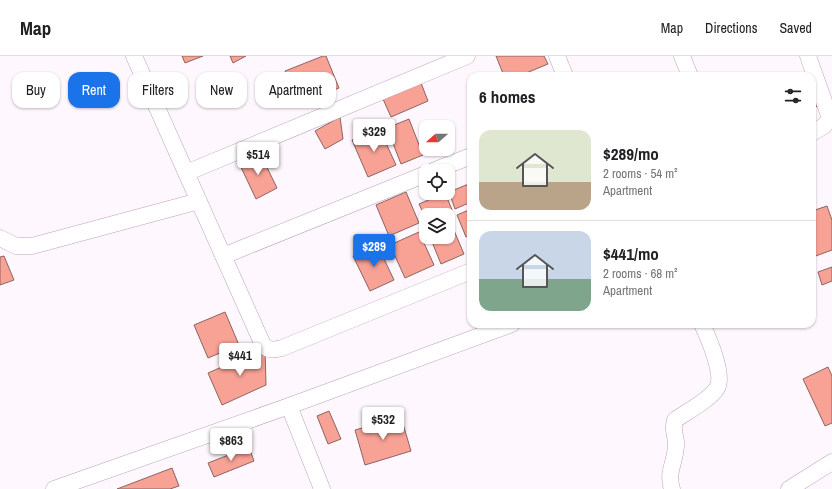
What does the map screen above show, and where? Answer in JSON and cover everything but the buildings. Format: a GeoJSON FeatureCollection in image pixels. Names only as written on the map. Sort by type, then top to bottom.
{"type":"FeatureCollection","features":[{"type":"Feature","properties":{"kind":"street"},"geometry":{"type":"LineString","coordinates":[[134,56],[262,345],[271,350],[282,348],[467,273]]}},
{"type":"Feature","properties":{"kind":"street"},"geometry":{"type":"LineString","coordinates":[[186,173],[467,56]]}},
{"type":"Feature","properties":{"kind":"street"},"geometry":{"type":"LineString","coordinates":[[557,56],[563,72]]}},
{"type":"Feature","properties":{"kind":"street"},"geometry":{"type":"LineString","coordinates":[[682,56],[688,72]]}},
{"type":"Feature","properties":{"kind":"street"},"geometry":{"type":"LineString","coordinates":[[808,56],[814,72]]}},
{"type":"Feature","properties":{"kind":"street"},"geometry":{"type":"LineString","coordinates":[[816,79],[830,118],[824,126],[816,130]]}},
{"type":"Feature","properties":{"kind":"street"},"geometry":{"type":"LineString","coordinates":[[451,164],[467,158]]}},
{"type":"Feature","properties":{"kind":"street"},"geometry":{"type":"LineString","coordinates":[[223,256],[419,177]]}},
{"type":"Feature","properties":{"kind":"street"},"geometry":{"type":"LineString","coordinates":[[0,238],[16,246],[32,246],[199,201]]}},
{"type":"Feature","properties":{"kind":"street"},"geometry":{"type":"LineString","coordinates":[[54,489],[289,406],[501,328]]}},
{"type":"Feature","properties":{"kind":"street"},"geometry":{"type":"LineString","coordinates":[[672,489],[669,475],[676,454],[676,440],[673,426],[675,420],[709,396],[717,389],[720,382],[719,369],[704,328]]}},
{"type":"Feature","properties":{"kind":"street"},"geometry":{"type":"LineString","coordinates":[[289,406],[322,489]]}},
{"type":"Feature","properties":{"kind":"street"},"geometry":{"type":"LineString","coordinates":[[789,489],[832,462]]}}]}
